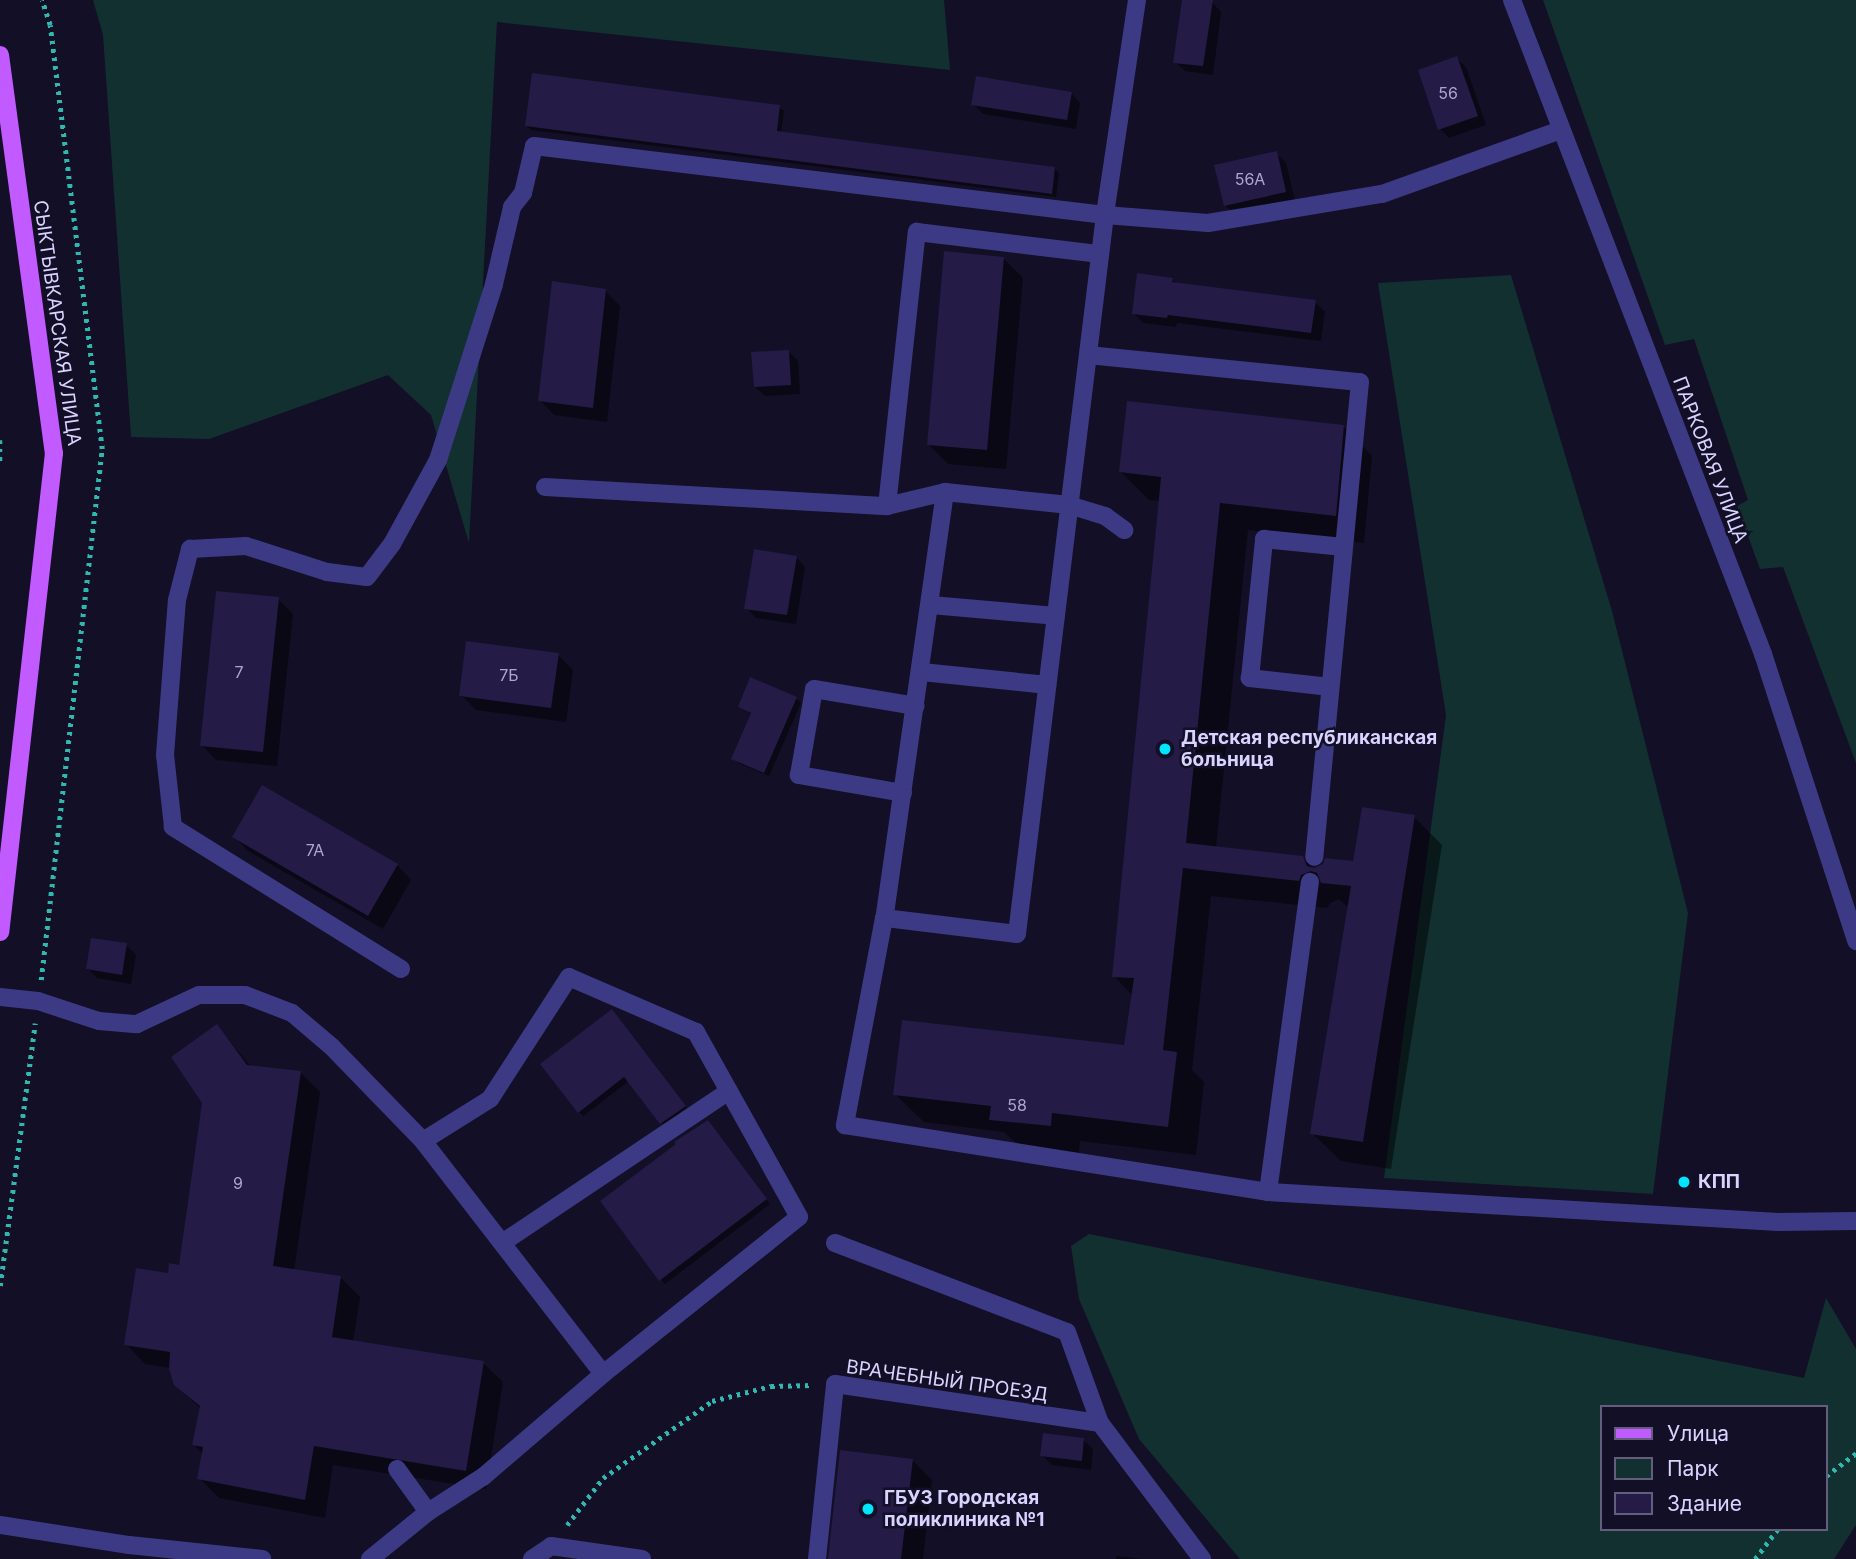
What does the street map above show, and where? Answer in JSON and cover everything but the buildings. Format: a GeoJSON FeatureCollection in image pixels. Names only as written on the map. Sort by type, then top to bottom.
{"type":"FeatureCollection","features":[{"type":"Feature","properties":{"kind":"main road","name":"СЫКТЫВКАРСКАЯ УЛИЦА"},"geometry":{"type":"LineString","coordinates":[[0,55],[54,453],[0,932]]}},
{"type":"Feature","properties":{"kind":"street"},"geometry":{"type":"LineString","coordinates":[[884,918],[1017,934],[1087,355],[1137,0]]}},
{"type":"Feature","properties":{"kind":"street","name":"ПАРКОВАЯ УЛИЦА"},"geometry":{"type":"LineString","coordinates":[[1512,0],[1763,654],[1856,941]]}},
{"type":"Feature","properties":{"kind":"street"},"geometry":{"type":"LineString","coordinates":[[401,969],[173,827],[165,755],[177,600],[190,549],[246,546],[327,572],[367,577],[392,544],[438,460],[494,284],[512,207],[523,193],[534,146],[1105,215],[1208,223],[1381,194],[1561,130]]}},
{"type":"Feature","properties":{"kind":"street"},"geometry":{"type":"LineString","coordinates":[[887,506],[917,232],[1100,254]]}},
{"type":"Feature","properties":{"kind":"street"},"geometry":{"type":"LineString","coordinates":[[1087,355],[1360,382],[1314,857]]}},
{"type":"Feature","properties":{"kind":"street"},"geometry":{"type":"LineString","coordinates":[[545,486],[887,506],[946,492],[1069,505],[1105,516],[1124,530]]}},
{"type":"Feature","properties":{"kind":"street"},"geometry":{"type":"LineString","coordinates":[[946,492],[922,672],[884,918],[845,1125],[1268,1192],[1778,1222],[1856,1221]]}},
{"type":"Feature","properties":{"kind":"street"},"geometry":{"type":"LineString","coordinates":[[1330,687],[1250,678],[1264,539],[1344,547]]}},
{"type":"Feature","properties":{"kind":"street"},"geometry":{"type":"LineString","coordinates":[[931,605],[1056,616]]}},
{"type":"Feature","properties":{"kind":"street"},"geometry":{"type":"LineString","coordinates":[[922,672],[1047,685]]}},
{"type":"Feature","properties":{"kind":"street"},"geometry":{"type":"LineString","coordinates":[[902,793],[799,775],[814,689],[916,706]]}},
{"type":"Feature","properties":{"kind":"street"},"geometry":{"type":"LineString","coordinates":[[1268,1192],[1310,882]]}},
{"type":"Feature","properties":{"kind":"street"},"geometry":{"type":"LineString","coordinates":[[370,1559],[428,1512],[484,1476],[603,1374],[799,1217],[696,1032],[569,977],[490,1099],[423,1141]]}},
{"type":"Feature","properties":{"kind":"street"},"geometry":{"type":"LineString","coordinates":[[0,997],[38,1001],[99,1021],[137,1024],[199,995],[245,995],[292,1013],[332,1046],[423,1141],[603,1374]]}},
{"type":"Feature","properties":{"kind":"street"},"geometry":{"type":"LineString","coordinates":[[502,1243],[729,1091]]}},
{"type":"Feature","properties":{"kind":"street"},"geometry":{"type":"LineString","coordinates":[[835,1244],[1067,1332],[1100,1423],[1202,1559]]}},
{"type":"Feature","properties":{"kind":"street","name":"ВРАЧЕБНЫЙ ПРОЕЗД"},"geometry":{"type":"LineString","coordinates":[[817,1559],[835,1384],[1100,1423]]}},
{"type":"Feature","properties":{"kind":"street"},"geometry":{"type":"LineString","coordinates":[[397,1469],[428,1512]]}},
{"type":"Feature","properties":{"kind":"street"},"geometry":{"type":"LineString","coordinates":[[0,1525],[129,1545],[262,1559]]}},
{"type":"Feature","properties":{"kind":"street"},"geometry":{"type":"LineString","coordinates":[[533,1559],[551,1546],[642,1559]]}},
{"type":"Feature","properties":{"kind":"path"},"geometry":{"type":"LineString","coordinates":[[0,440],[0,464]]}},
{"type":"Feature","properties":{"kind":"path"},"geometry":{"type":"LineString","coordinates":[[0,1286],[29,1064]]}},
{"type":"Feature","properties":{"kind":"path"},"geometry":{"type":"LineString","coordinates":[[551,1546],[603,1478],[712,1401],[771,1386],[835,1384]]}},
{"type":"Feature","properties":{"kind":"path"},"geometry":{"type":"LineString","coordinates":[[1828,1474],[1856,1453]]}},
{"type":"Feature","properties":{"kind":"path"},"geometry":{"type":"LineString","coordinates":[[1755,1559],[1776,1531]]}},
{"type":"Feature","properties":{"kind":"green space"},"geometry":{"type":"Polygon","coordinates":[[[93,0],[944,0],[950,70],[497,22],[469,543],[431,415],[388,375],[209,439],[131,437],[103,35],[93,0]]]}},
{"type":"Feature","properties":{"kind":"green space"},"geometry":{"type":"Polygon","coordinates":[[[1543,0],[1856,0],[1856,763],[1783,567],[1760,569],[1737,506],[1748,500],[1694,339],[1665,345],[1543,0]]]}},
{"type":"Feature","properties":{"kind":"green space"},"geometry":{"type":"Polygon","coordinates":[[[1511,275],[1612,611],[1688,913],[1653,1194],[1384,1178],[1446,715],[1378,283],[1511,275]]]}},
{"type":"Feature","properties":{"kind":"green space"},"geometry":{"type":"Polygon","coordinates":[[[1089,1234],[1804,1378],[1826,1298],[1856,1349],[1856,1525],[1834,1559],[1240,1559],[1139,1439],[1079,1299],[1071,1246],[1089,1234]]]}},
{"type":"Feature","properties":{"kind":"place","name":"Детская республиканская больница"},"geometry":{"type":"Point","coordinates":[1165,749]}},
{"type":"Feature","properties":{"kind":"place","name":"КПП"},"geometry":{"type":"Point","coordinates":[1684,1182]}},
{"type":"Feature","properties":{"kind":"place","name":"ГБУЗ Городская поликлиника №1"},"geometry":{"type":"Point","coordinates":[868,1509]}}]}
